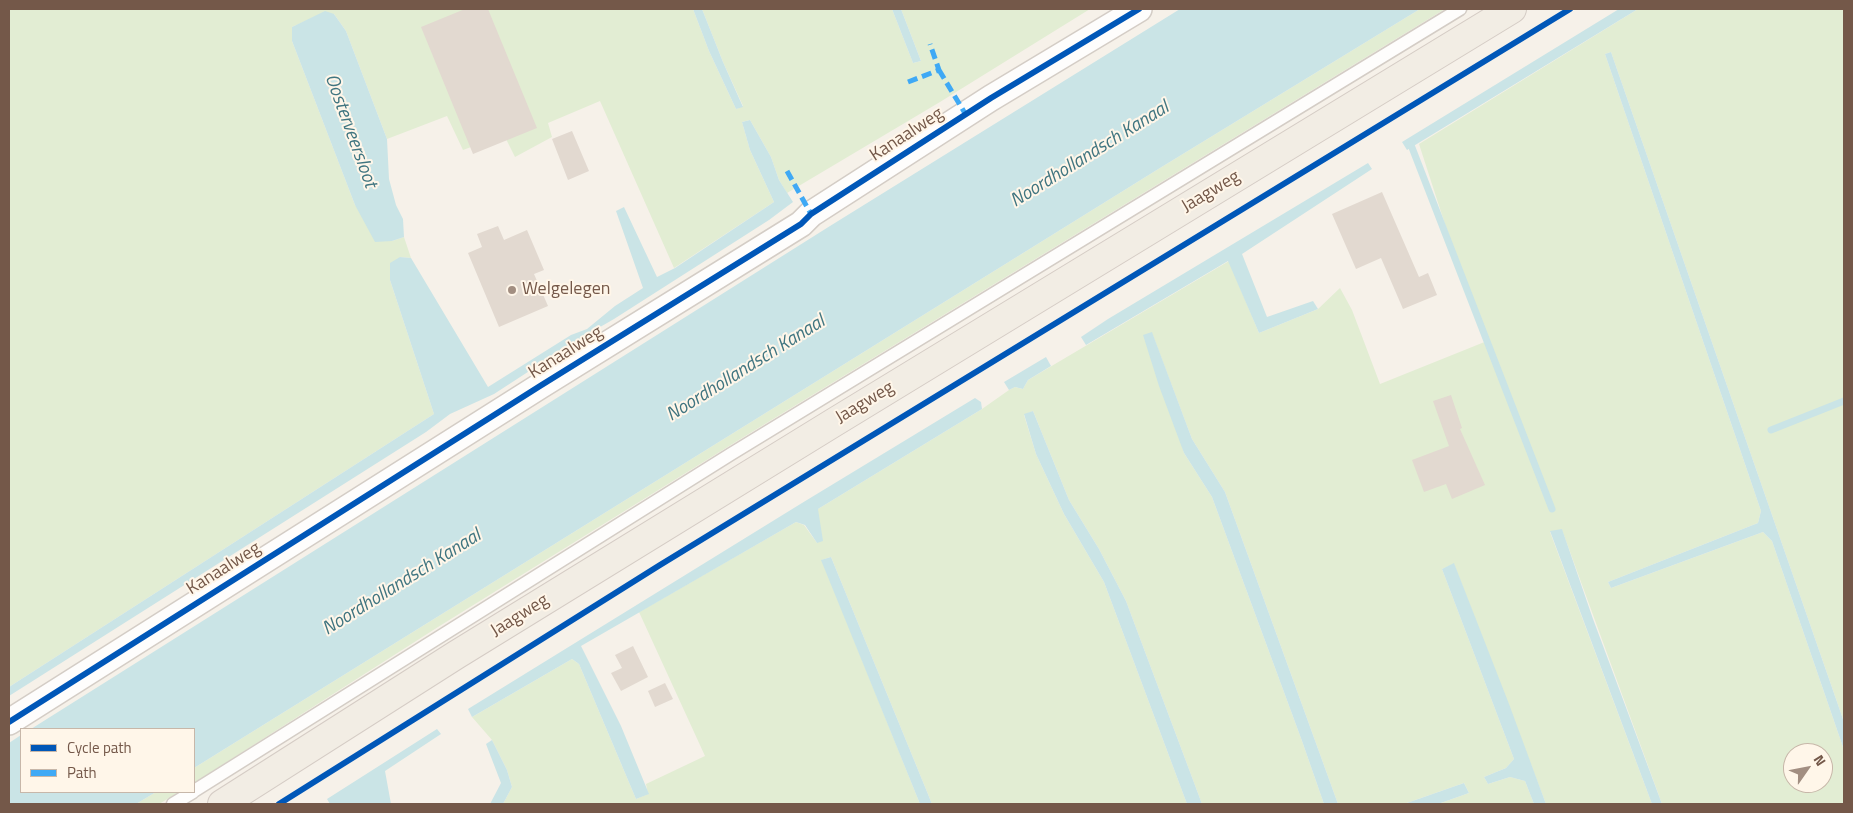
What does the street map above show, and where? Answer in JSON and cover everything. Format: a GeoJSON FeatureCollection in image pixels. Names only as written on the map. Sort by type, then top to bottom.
{"type":"FeatureCollection","features":[{"type":"Feature","properties":{"kind":"main road","name":"Jaagweg"},"geometry":{"type":"LineString","coordinates":[[222,804],[456,655],[824,428],[1512,9]]}},
{"type":"Feature","properties":{"kind":"street","name":"Kanaalweg"},"geometry":{"type":"LineString","coordinates":[[9,722],[540,386],[801,224],[811,214],[991,98],[1139,9]]}},
{"type":"Feature","properties":{"kind":"lane"},"geometry":{"type":"LineString","coordinates":[[195,790],[730,454],[1460,9]]}},
{"type":"Feature","properties":{"kind":"lane"},"geometry":{"type":"LineString","coordinates":[[173,804],[190,793]]}},
{"type":"Feature","properties":{"kind":"green space"},"geometry":{"type":"Polygon","coordinates":[[[9,9],[693,9],[709,51],[736,109],[743,106],[702,9],[892,9],[913,63],[921,61],[901,9],[1090,9],[940,102],[787,193],[779,180],[771,157],[750,120],[742,122],[750,150],[774,202],[674,268],[600,101],[548,123],[552,137],[515,157],[504,135],[463,150],[447,116],[387,139],[346,31],[334,14],[308,20],[292,27],[292,41],[355,205],[392,241],[404,237],[411,258],[400,257],[390,280],[434,414],[9,687],[9,9]]]}},
{"type":"Feature","properties":{"kind":"green space"},"geometry":{"type":"Polygon","coordinates":[[[1420,9],[1445,9],[742,438],[438,627],[195,782],[195,767],[1160,168],[1420,9]]]}},
{"type":"Feature","properties":{"kind":"green space"},"geometry":{"type":"Polygon","coordinates":[[[1638,9],[1844,9],[1844,722],[1611,52],[1605,54],[1761,511],[1758,523],[1608,582],[1611,588],[1763,532],[1772,541],[1844,750],[1844,804],[1662,804],[1562,530],[1550,532],[1652,804],[1546,804],[1454,564],[1442,569],[1514,759],[1506,768],[1484,777],[1488,784],[1510,777],[1525,781],[1534,804],[1438,804],[1469,793],[1464,783],[1404,804],[1338,804],[1225,492],[1192,439],[1152,333],[1184,453],[1212,497],[1324,804],[1202,804],[1126,601],[1099,549],[1069,500],[1033,411],[1024,415],[1036,454],[1064,514],[1104,582],[1187,804],[932,804],[831,557],[822,560],[920,804],[503,804],[512,787],[507,770],[492,740],[472,717],[572,659],[579,664],[636,799],[648,794],[646,784],[705,756],[639,612],[796,522],[804,525],[817,543],[818,509],[982,409],[1009,390],[1015,387],[1023,389],[1028,380],[1229,261],[1259,333],[1318,309],[1340,288],[1352,310],[1380,384],[1487,341],[1453,249],[1419,144],[1638,9]]]}},
{"type":"Feature","properties":{"kind":"green space"},"geometry":{"type":"Polygon","coordinates":[[[154,793],[177,793],[159,804],[136,804],[154,793]]]}},
{"type":"Feature","properties":{"kind":"water"},"geometry":{"type":"Polygon","coordinates":[[[693,9],[702,9],[743,107],[736,109],[709,51],[693,9]]]}},
{"type":"Feature","properties":{"kind":"water"},"geometry":{"type":"Polygon","coordinates":[[[892,9],[901,9],[921,61],[913,63],[892,9]]]}},
{"type":"Feature","properties":{"kind":"water","name":"Noordhollandsch Kanaal"},"geometry":{"type":"Polygon","coordinates":[[[1180,9],[1420,9],[1160,168],[195,767],[195,728],[33,728],[830,226],[1180,9]]]}},
{"type":"Feature","properties":{"kind":"water"},"geometry":{"type":"Polygon","coordinates":[[[1619,9],[1638,9],[1407,150],[1402,142],[1619,9]]]}},
{"type":"Feature","properties":{"kind":"water","name":"Oosterveersloot"},"geometry":{"type":"Polygon","coordinates":[[[325,11],[334,14],[346,31],[387,139],[389,179],[396,205],[403,219],[404,237],[392,241],[375,242],[355,205],[292,41],[292,27],[325,11]]]}},
{"type":"Feature","properties":{"kind":"water"},"geometry":{"type":"Polygon","coordinates":[[[1611,52],[1844,722],[1844,750],[1772,541],[1763,532],[1611,588],[1608,582],[1758,523],[1761,511],[1605,54],[1611,52]]]}},
{"type":"Feature","properties":{"kind":"water"},"geometry":{"type":"Polygon","coordinates":[[[750,120],[771,157],[779,180],[793,202],[769,220],[614,319],[574,342],[494,394],[450,414],[426,432],[9,696],[9,687],[434,414],[390,280],[390,263],[400,257],[411,258],[488,387],[571,335],[587,329],[615,306],[643,288],[616,211],[624,207],[657,277],[675,268],[774,202],[750,150],[742,122],[750,120]]]}},
{"type":"Feature","properties":{"kind":"water"},"geometry":{"type":"Polygon","coordinates":[[[1368,163],[1372,169],[1242,254],[1267,317],[1313,301],[1318,309],[1259,333],[1228,261],[1086,345],[1081,337],[1108,319],[1368,163]]]}},
{"type":"Feature","properties":{"kind":"water"},"geometry":{"type":"Polygon","coordinates":[[[1152,332],[1192,439],[1225,492],[1338,804],[1324,804],[1212,497],[1184,453],[1159,386],[1143,335],[1152,332]]]}},
{"type":"Feature","properties":{"kind":"water"},"geometry":{"type":"Polygon","coordinates":[[[1046,357],[1051,366],[1028,380],[1023,389],[1015,387],[1009,390],[1004,382],[1046,357]]]}},
{"type":"Feature","properties":{"kind":"water"},"geometry":{"type":"Polygon","coordinates":[[[975,398],[981,402],[982,409],[818,509],[823,541],[817,543],[805,525],[796,522],[581,646],[621,726],[649,794],[636,799],[579,664],[572,659],[472,717],[468,709],[975,398]]]}},
{"type":"Feature","properties":{"kind":"water"},"geometry":{"type":"Polygon","coordinates":[[[1033,411],[1069,500],[1099,549],[1126,601],[1202,804],[1187,804],[1104,582],[1064,514],[1036,454],[1024,414],[1033,411]]]}},
{"type":"Feature","properties":{"kind":"water"},"geometry":{"type":"Polygon","coordinates":[[[1562,529],[1593,619],[1662,804],[1652,804],[1550,531],[1562,529]]]}},
{"type":"Feature","properties":{"kind":"water"},"geometry":{"type":"Polygon","coordinates":[[[831,557],[932,804],[920,804],[821,560],[831,557]]]}},
{"type":"Feature","properties":{"kind":"water"},"geometry":{"type":"Polygon","coordinates":[[[1454,563],[1546,804],[1534,804],[1525,781],[1510,777],[1488,784],[1484,777],[1506,768],[1514,759],[1442,569],[1454,563]]]}},
{"type":"Feature","properties":{"kind":"water"},"geometry":{"type":"Polygon","coordinates":[[[437,729],[441,734],[385,771],[391,804],[330,804],[327,799],[437,729]]]}},
{"type":"Feature","properties":{"kind":"water"},"geometry":{"type":"Polygon","coordinates":[[[20,736],[20,793],[154,793],[136,804],[9,804],[9,743],[20,736]]]}},
{"type":"Feature","properties":{"kind":"water"},"geometry":{"type":"Polygon","coordinates":[[[492,740],[507,770],[512,787],[503,804],[490,804],[501,783],[486,744],[492,740]]]}},
{"type":"Feature","properties":{"kind":"water"},"geometry":{"type":"Polygon","coordinates":[[[1464,783],[1469,793],[1438,804],[1404,804],[1464,783]]]}},
{"type":"Feature","properties":{"kind":"building"},"geometry":{"type":"Polygon","coordinates":[[[465,9],[488,9],[537,128],[473,154],[421,27],[465,9]]]}},
{"type":"Feature","properties":{"kind":"building"},"geometry":{"type":"Polygon","coordinates":[[[572,131],[589,171],[568,180],[552,139],[572,131]]]}},
{"type":"Feature","properties":{"kind":"building"},"geometry":{"type":"Polygon","coordinates":[[[1382,192],[1419,277],[1428,273],[1437,295],[1403,309],[1381,258],[1356,269],[1332,214],[1382,192]]]}},
{"type":"Feature","properties":{"kind":"building","name":"Welgelegen"},"geometry":{"type":"Polygon","coordinates":[[[498,226],[504,240],[527,230],[544,270],[534,274],[548,306],[499,327],[468,253],[482,247],[477,234],[498,226]]]}},
{"type":"Feature","properties":{"kind":"building"},"geometry":{"type":"Polygon","coordinates":[[[1451,395],[1462,428],[1460,429],[1485,485],[1452,499],[1446,484],[1424,492],[1412,460],[1449,446],[1433,401],[1451,395]]]}},
{"type":"Feature","properties":{"kind":"building"},"geometry":{"type":"Polygon","coordinates":[[[633,646],[648,677],[621,691],[611,673],[622,668],[615,655],[633,646]]]}},
{"type":"Feature","properties":{"kind":"building"},"geometry":{"type":"Polygon","coordinates":[[[665,683],[673,699],[655,707],[648,691],[665,683]]]}},
{"type":"Feature","properties":{"kind":"waterway"},"geometry":{"type":"LineString","coordinates":[[1411,145],[1552,509]]}},
{"type":"Feature","properties":{"kind":"waterway"},"geometry":{"type":"LineString","coordinates":[[1771,430],[1844,401]]}},
{"type":"Feature","properties":{"kind":"marked path"},"geometry":{"type":"LineString","coordinates":[[908,82],[939,70],[930,44]]}},
{"type":"Feature","properties":{"kind":"marked path"},"geometry":{"type":"LineString","coordinates":[[939,70],[966,115]]}},
{"type":"Feature","properties":{"kind":"marked path"},"geometry":{"type":"LineString","coordinates":[[787,171],[811,214]]}},
{"type":"Feature","properties":{"kind":"cycle path"},"geometry":{"type":"LineString","coordinates":[[9,722],[540,386],[801,224],[811,214],[991,98],[1139,9]]}},
{"type":"Feature","properties":{"kind":"cycle path"},"geometry":{"type":"LineString","coordinates":[[279,804],[660,565],[1570,9]]}},
{"type":"Feature","properties":{"kind":"place","name":"Welgelegen"},"geometry":{"type":"Point","coordinates":[512,290]}}]}
